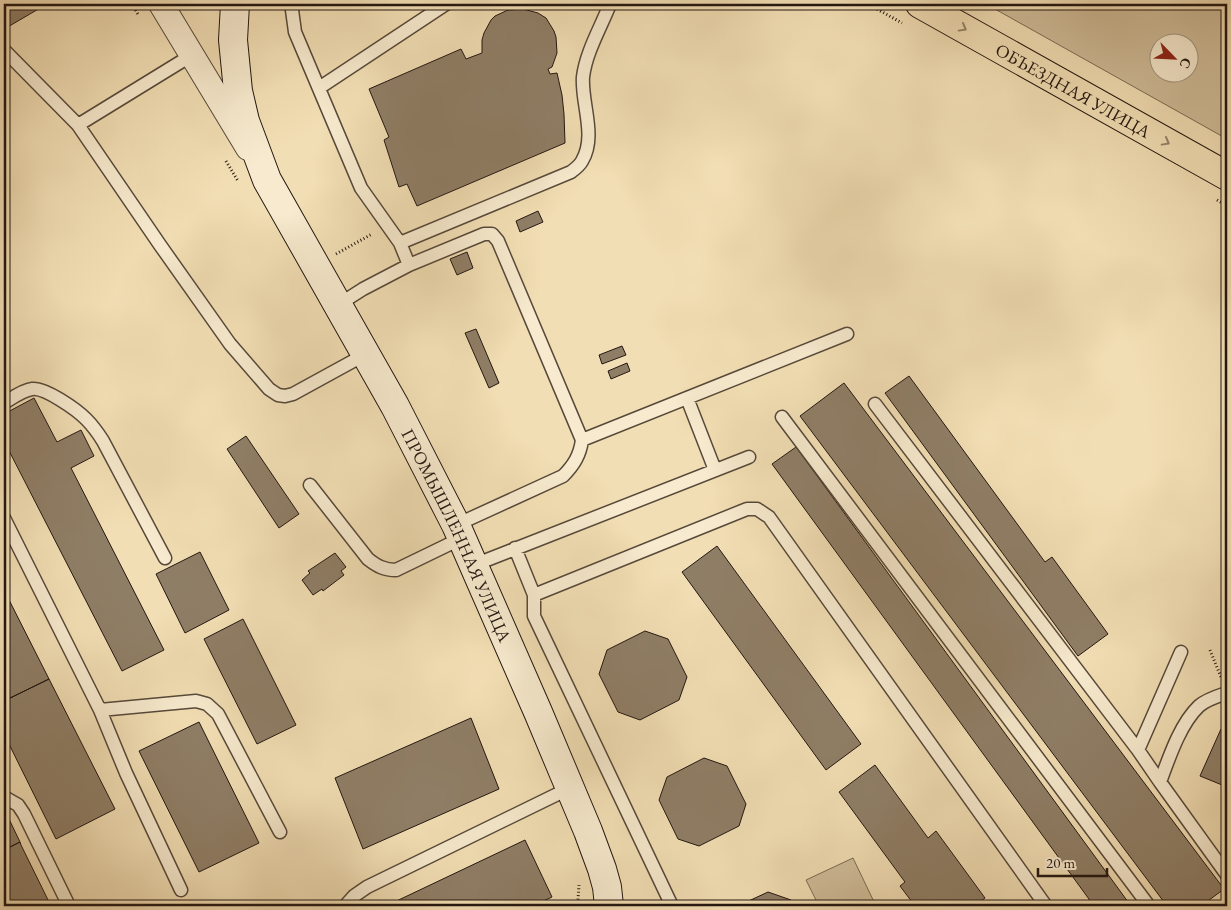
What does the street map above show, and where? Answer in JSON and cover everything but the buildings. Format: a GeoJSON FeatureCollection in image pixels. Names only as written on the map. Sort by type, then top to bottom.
{"type":"FeatureCollection","features":[{"type":"Feature","properties":{"kind":"highway","name":"ОБЪЕЗДНАЯ УЛИЦА"},"geometry":{"type":"LineString","coordinates":[[920,4],[1227,176]]}},
{"type":"Feature","properties":{"kind":"main road","name":"ПРОМЫШЛЕННАЯ УЛИЦА"},"geometry":{"type":"LineString","coordinates":[[235,4],[233,40],[238,91],[245,122],[254,183],[316,266],[404,422],[474,565],[570,788],[602,869],[609,906]]}},
{"type":"Feature","properties":{"kind":"street","name":"ПРОМЫШЛЕННАЯ УЛИЦА"},"geometry":{"type":"LineString","coordinates":[[161,4],[192,55],[254,183]]}},
{"type":"Feature","properties":{"kind":"lane"},"geometry":{"type":"LineString","coordinates":[[294,4],[292,10],[295,32],[361,188],[400,243],[409,265]]}},
{"type":"Feature","properties":{"kind":"lane"},"geometry":{"type":"LineString","coordinates":[[319,88],[446,4]]}},
{"type":"Feature","properties":{"kind":"lane"},"geometry":{"type":"LineString","coordinates":[[400,243],[571,172],[582,162],[587,150],[588,134],[583,76],[586,60],[610,4]]}},
{"type":"Feature","properties":{"kind":"lane"},"geometry":{"type":"LineString","coordinates":[[4,50],[78,125],[230,344],[270,389],[278,395],[293,394],[366,354]]}},
{"type":"Feature","properties":{"kind":"lane"},"geometry":{"type":"LineString","coordinates":[[78,125],[192,55]]}},
{"type":"Feature","properties":{"kind":"lane"},"geometry":{"type":"LineString","coordinates":[[310,485],[368,559],[379,567],[396,570],[432,551],[458,532],[562,476],[576,462],[581,451],[582,440],[508,263],[498,241],[492,234],[484,234],[409,265],[338,305]]}},
{"type":"Feature","properties":{"kind":"lane"},"geometry":{"type":"LineString","coordinates":[[582,440],[848,334]]}},
{"type":"Feature","properties":{"kind":"lane"},"geometry":{"type":"LineString","coordinates":[[4,403],[29,389],[35,388],[43,390],[86,419],[96,429],[103,441],[165,558]]}},
{"type":"Feature","properties":{"kind":"lane"},"geometry":{"type":"LineString","coordinates":[[687,398],[715,470]]}},
{"type":"Feature","properties":{"kind":"lane"},"geometry":{"type":"LineString","coordinates":[[875,404],[1138,750],[1227,875]]}},
{"type":"Feature","properties":{"kind":"lane"},"geometry":{"type":"LineString","coordinates":[[782,417],[1149,906]]}},
{"type":"Feature","properties":{"kind":"lane"},"geometry":{"type":"LineString","coordinates":[[474,565],[749,457]]}},
{"type":"Feature","properties":{"kind":"lane"},"geometry":{"type":"LineString","coordinates":[[534,595],[747,509],[757,509],[769,517],[1046,906]]}},
{"type":"Feature","properties":{"kind":"lane"},"geometry":{"type":"LineString","coordinates":[[4,518],[100,710],[126,773],[181,890]]}},
{"type":"Feature","properties":{"kind":"lane"},"geometry":{"type":"LineString","coordinates":[[515,548],[534,595],[534,616],[672,906]]}},
{"type":"Feature","properties":{"kind":"lane"},"geometry":{"type":"LineString","coordinates":[[1138,750],[1181,652]]}},
{"type":"Feature","properties":{"kind":"lane"},"geometry":{"type":"LineString","coordinates":[[1160,782],[1175,743],[1193,713],[1199,706],[1226,688]]}},
{"type":"Feature","properties":{"kind":"lane"},"geometry":{"type":"LineString","coordinates":[[100,710],[196,701],[207,704],[218,714],[280,832]]}},
{"type":"Feature","properties":{"kind":"lane"},"geometry":{"type":"LineString","coordinates":[[345,906],[354,896],[367,887],[570,788]]}},
{"type":"Feature","properties":{"kind":"lane"},"geometry":{"type":"LineString","coordinates":[[4,797],[18,805],[24,814],[69,906]]}},
{"type":"Feature","properties":{"kind":"path"},"geometry":{"type":"LineString","coordinates":[[132,4],[142,20]]}},
{"type":"Feature","properties":{"kind":"path"},"geometry":{"type":"LineString","coordinates":[[226,160],[254,183]]}},
{"type":"Feature","properties":{"kind":"path"},"geometry":{"type":"LineString","coordinates":[[316,266],[388,225]]}},
{"type":"Feature","properties":{"kind":"path"},"geometry":{"type":"LineString","coordinates":[[1210,650],[1226,688]]}},
{"type":"Feature","properties":{"kind":"path"},"geometry":{"type":"LineString","coordinates":[[574,906],[578,900],[578,879]]}},
{"type":"Feature","properties":{"kind":"shaded area"},"geometry":{"type":"Polygon","coordinates":[[[986,4],[1227,4],[1227,139],[986,4]]]}},
{"type":"Feature","properties":{"kind":"shaded area"},"geometry":{"type":"Polygon","coordinates":[[[853,858],[876,906],[819,906],[806,880],[853,858]]]}}]}
